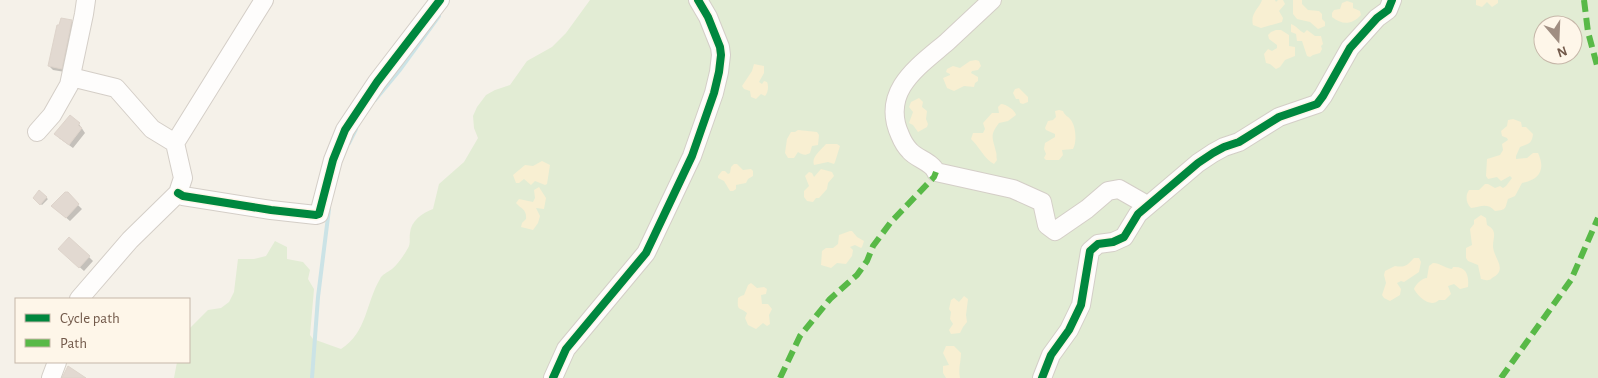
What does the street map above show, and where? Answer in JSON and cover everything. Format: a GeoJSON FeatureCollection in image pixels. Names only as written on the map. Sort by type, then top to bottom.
{"type":"FeatureCollection","features":[{"type":"Feature","properties":{"kind":"street"},"geometry":{"type":"LineString","coordinates":[[37,132],[59,103],[69,85],[86,0]]}},
{"type":"Feature","properties":{"kind":"street"},"geometry":{"type":"LineString","coordinates":[[80,298],[130,240],[178,193],[183,178],[175,143],[264,0]]}},
{"type":"Feature","properties":{"kind":"street"},"geometry":{"type":"LineString","coordinates":[[178,193],[183,196],[271,210],[319,214],[333,160],[345,130],[378,82],[440,0]]}},
{"type":"Feature","properties":{"kind":"street"},"geometry":{"type":"LineString","coordinates":[[553,378],[566,349],[646,253],[692,156],[714,93],[721,55],[720,47],[708,17],[698,0]]}},
{"type":"Feature","properties":{"kind":"street"},"geometry":{"type":"LineString","coordinates":[[992,0],[918,65],[900,87],[895,103],[894,119],[900,135],[910,151],[932,166],[936,172],[1013,189],[1033,197],[1042,202],[1047,225],[1056,231],[1108,191],[1118,190],[1147,206]]}},
{"type":"Feature","properties":{"kind":"street"},"geometry":{"type":"LineString","coordinates":[[1042,378],[1051,355],[1069,330],[1081,305],[1090,252],[1098,244],[1113,242],[1124,237],[1138,214],[1198,163],[1213,153],[1239,142],[1279,117],[1317,104],[1350,48],[1377,18],[1388,10],[1392,0]]}},
{"type":"Feature","properties":{"kind":"street"},"geometry":{"type":"LineString","coordinates":[[71,77],[116,88],[152,129],[175,143]]}},
{"type":"Feature","properties":{"kind":"street"},"geometry":{"type":"LineString","coordinates":[[51,378],[57,363]]}},
{"type":"Feature","properties":{"kind":"green space"},"geometry":{"type":"Polygon","coordinates":[[[590,0],[1598,0],[1598,378],[174,378],[177,363],[190,363],[190,328],[208,310],[221,308],[229,302],[234,292],[238,259],[254,259],[266,256],[275,241],[287,247],[287,259],[303,262],[310,270],[308,279],[314,289],[310,335],[313,339],[341,349],[350,342],[361,326],[381,277],[396,265],[408,248],[412,225],[421,215],[433,209],[439,184],[464,162],[478,138],[474,128],[473,116],[477,107],[486,95],[510,85],[527,61],[552,47],[566,33],[590,0]]]}},
{"type":"Feature","properties":{"kind":"sand"},"geometry":{"type":"Polygon","coordinates":[[[1262,0],[1275,0],[1276,2],[1283,0],[1285,4],[1279,11],[1283,18],[1282,22],[1261,28],[1253,25],[1254,14],[1262,0]]]}},
{"type":"Feature","properties":{"kind":"sand"},"geometry":{"type":"Polygon","coordinates":[[[1293,0],[1302,0],[1302,4],[1308,10],[1319,11],[1322,14],[1325,26],[1318,29],[1310,22],[1297,19],[1293,14],[1293,0]]]}},
{"type":"Feature","properties":{"kind":"sand"},"geometry":{"type":"Polygon","coordinates":[[[1476,0],[1498,0],[1498,3],[1492,7],[1487,2],[1482,7],[1476,5],[1476,0]]]}},
{"type":"Feature","properties":{"kind":"sand"},"geometry":{"type":"Polygon","coordinates":[[[1347,1],[1353,3],[1353,8],[1360,11],[1361,15],[1354,21],[1343,23],[1332,17],[1332,13],[1334,10],[1340,9],[1342,3],[1347,1]]]}},
{"type":"Feature","properties":{"kind":"sand"},"geometry":{"type":"Polygon","coordinates":[[[1291,24],[1304,33],[1307,30],[1315,36],[1321,36],[1323,44],[1320,53],[1310,57],[1307,56],[1302,41],[1297,41],[1296,34],[1291,32],[1291,24]]]}},
{"type":"Feature","properties":{"kind":"sand"},"geometry":{"type":"Polygon","coordinates":[[[1276,30],[1281,30],[1289,35],[1289,46],[1295,47],[1295,56],[1285,60],[1276,69],[1266,63],[1264,54],[1268,49],[1272,51],[1277,48],[1277,45],[1269,39],[1268,35],[1276,30]]]}},
{"type":"Feature","properties":{"kind":"sand"},"geometry":{"type":"Polygon","coordinates":[[[970,61],[979,61],[981,66],[978,70],[971,73],[978,77],[974,87],[964,86],[954,91],[947,88],[943,78],[950,75],[946,72],[947,69],[953,66],[960,68],[970,61]]]}},
{"type":"Feature","properties":{"kind":"sand"},"geometry":{"type":"Polygon","coordinates":[[[754,64],[764,66],[764,73],[759,82],[762,84],[764,81],[767,82],[768,85],[765,96],[761,94],[756,99],[751,97],[750,91],[742,86],[752,71],[754,64]]]}},
{"type":"Feature","properties":{"kind":"sand"},"geometry":{"type":"Polygon","coordinates":[[[1019,88],[1028,97],[1028,102],[1023,104],[1020,103],[1019,99],[1016,99],[1013,93],[1015,89],[1019,88]]]}},
{"type":"Feature","properties":{"kind":"sand"},"geometry":{"type":"Polygon","coordinates":[[[919,98],[923,102],[922,107],[927,111],[926,119],[928,124],[927,127],[918,132],[909,123],[913,112],[909,107],[911,102],[919,98]]]}},
{"type":"Feature","properties":{"kind":"sand"},"geometry":{"type":"Polygon","coordinates":[[[1001,104],[1010,108],[1016,115],[1008,121],[999,123],[994,131],[993,137],[997,160],[994,164],[987,159],[971,139],[973,133],[983,133],[985,129],[983,123],[992,113],[999,113],[998,107],[1001,104]]]}},
{"type":"Feature","properties":{"kind":"sand"},"geometry":{"type":"Polygon","coordinates":[[[1055,111],[1063,111],[1073,123],[1075,134],[1074,146],[1073,149],[1062,150],[1063,155],[1059,160],[1046,160],[1044,158],[1046,154],[1044,149],[1045,143],[1055,137],[1055,134],[1045,128],[1048,121],[1056,117],[1055,111]]]}},
{"type":"Feature","properties":{"kind":"sand"},"geometry":{"type":"Polygon","coordinates":[[[1513,119],[1521,122],[1522,127],[1526,127],[1533,134],[1531,142],[1520,147],[1516,159],[1527,158],[1533,153],[1538,153],[1541,169],[1537,177],[1522,183],[1515,196],[1508,199],[1504,209],[1495,211],[1486,206],[1471,208],[1467,199],[1469,190],[1479,190],[1485,184],[1495,188],[1500,186],[1503,188],[1512,178],[1510,176],[1501,181],[1497,177],[1488,179],[1486,176],[1487,159],[1500,155],[1503,150],[1502,144],[1508,140],[1502,136],[1501,131],[1507,126],[1508,120],[1513,119]]]}},
{"type":"Feature","properties":{"kind":"sand"},"geometry":{"type":"Polygon","coordinates":[[[798,130],[817,132],[819,135],[818,145],[812,146],[808,154],[804,155],[798,152],[794,158],[788,158],[785,153],[787,139],[791,132],[798,130]]]}},
{"type":"Feature","properties":{"kind":"sand"},"geometry":{"type":"Polygon","coordinates":[[[826,144],[837,144],[840,146],[834,164],[828,162],[814,165],[815,156],[826,144]]]}},
{"type":"Feature","properties":{"kind":"sand"},"geometry":{"type":"Polygon","coordinates":[[[542,161],[550,165],[547,184],[535,181],[531,185],[524,179],[516,183],[513,175],[525,165],[533,166],[542,161]]]}},
{"type":"Feature","properties":{"kind":"sand"},"geometry":{"type":"Polygon","coordinates":[[[737,164],[743,170],[751,169],[753,176],[746,183],[736,185],[736,189],[730,191],[724,181],[718,178],[718,176],[722,171],[730,173],[731,167],[737,164]]]}},
{"type":"Feature","properties":{"kind":"sand"},"geometry":{"type":"Polygon","coordinates":[[[821,169],[832,172],[834,176],[828,183],[827,189],[819,198],[816,198],[813,202],[807,201],[804,197],[804,191],[809,186],[805,176],[809,172],[814,177],[821,169]]]}},
{"type":"Feature","properties":{"kind":"sand"},"geometry":{"type":"Polygon","coordinates":[[[539,187],[546,198],[544,209],[536,208],[540,216],[538,223],[533,230],[521,227],[526,219],[526,213],[516,203],[519,199],[533,202],[535,198],[534,190],[539,187]]]}},
{"type":"Feature","properties":{"kind":"sand"},"geometry":{"type":"Polygon","coordinates":[[[1481,215],[1486,218],[1487,225],[1494,232],[1493,246],[1500,267],[1497,275],[1487,280],[1481,279],[1478,265],[1468,261],[1466,258],[1466,248],[1472,245],[1470,229],[1474,224],[1474,220],[1481,215]]]}},
{"type":"Feature","properties":{"kind":"sand"},"geometry":{"type":"Polygon","coordinates":[[[850,231],[864,241],[862,247],[855,245],[850,247],[853,250],[852,256],[846,264],[837,263],[831,268],[821,265],[822,251],[826,248],[833,248],[838,244],[839,235],[850,231]]]}},
{"type":"Feature","properties":{"kind":"sand"},"geometry":{"type":"Polygon","coordinates":[[[1414,258],[1419,258],[1421,262],[1419,272],[1404,282],[1397,283],[1401,289],[1400,295],[1390,301],[1384,298],[1382,295],[1386,283],[1385,271],[1395,266],[1402,267],[1414,258]]]}},
{"type":"Feature","properties":{"kind":"sand"},"geometry":{"type":"Polygon","coordinates":[[[1433,263],[1452,269],[1453,267],[1458,267],[1464,270],[1468,279],[1468,287],[1460,289],[1454,284],[1448,286],[1451,294],[1445,300],[1432,303],[1425,301],[1414,289],[1419,282],[1427,278],[1429,266],[1433,263]]]}},
{"type":"Feature","properties":{"kind":"sand"},"geometry":{"type":"Polygon","coordinates":[[[751,283],[757,288],[764,287],[767,289],[766,294],[761,295],[762,304],[768,304],[772,309],[769,315],[770,324],[767,326],[763,323],[756,329],[748,325],[745,318],[747,313],[739,308],[738,305],[738,298],[744,295],[748,285],[751,283]]]}},
{"type":"Feature","properties":{"kind":"sand"},"geometry":{"type":"Polygon","coordinates":[[[964,296],[968,299],[967,322],[960,333],[951,334],[949,330],[953,324],[950,319],[951,312],[949,309],[951,300],[954,298],[959,302],[964,296]]]}},
{"type":"Feature","properties":{"kind":"sand"},"geometry":{"type":"Polygon","coordinates":[[[946,346],[954,346],[961,353],[960,378],[946,378],[943,373],[943,366],[949,365],[943,353],[946,346]]]}},
{"type":"Feature","properties":{"kind":"building"},"geometry":{"type":"Polygon","coordinates":[[[61,18],[72,20],[62,69],[48,66],[57,25],[59,25],[61,18]]]}},
{"type":"Feature","properties":{"kind":"building"},"geometry":{"type":"Polygon","coordinates":[[[70,115],[80,123],[78,125],[82,128],[69,145],[54,134],[70,115]]]}},
{"type":"Feature","properties":{"kind":"building"},"geometry":{"type":"Polygon","coordinates":[[[39,190],[47,197],[40,205],[33,198],[39,190]]]}},
{"type":"Feature","properties":{"kind":"building"},"geometry":{"type":"Polygon","coordinates":[[[65,192],[68,192],[79,204],[66,218],[51,206],[65,192]]]}},
{"type":"Feature","properties":{"kind":"building"},"geometry":{"type":"Polygon","coordinates":[[[69,237],[90,256],[79,268],[58,249],[69,237]]]}},
{"type":"Feature","properties":{"kind":"building"},"geometry":{"type":"Polygon","coordinates":[[[68,366],[86,378],[62,378],[68,366]]]}},
{"type":"Feature","properties":{"kind":"waterway"},"geometry":{"type":"LineString","coordinates":[[375,100],[399,71],[439,16]]}},
{"type":"Feature","properties":{"kind":"waterway"},"geometry":{"type":"LineString","coordinates":[[349,143],[356,129]]}},
{"type":"Feature","properties":{"kind":"waterway"},"geometry":{"type":"LineString","coordinates":[[312,378],[318,297],[329,209]]}},
{"type":"Feature","properties":{"kind":"marked path"},"geometry":{"type":"LineString","coordinates":[[1584,0],[1588,32],[1598,69]]}},
{"type":"Feature","properties":{"kind":"marked path"},"geometry":{"type":"LineString","coordinates":[[780,378],[800,336],[830,299],[857,275],[867,261],[873,246],[891,222],[934,177],[936,172]]}},
{"type":"Feature","properties":{"kind":"marked path"},"geometry":{"type":"LineString","coordinates":[[1501,378],[1571,280],[1598,218]]}},
{"type":"Feature","properties":{"kind":"cycle path"},"geometry":{"type":"LineString","coordinates":[[178,193],[183,196],[271,210],[319,214],[333,160],[345,130],[377,82],[440,0]]}},
{"type":"Feature","properties":{"kind":"cycle path"},"geometry":{"type":"LineString","coordinates":[[553,378],[566,349],[646,253],[692,156],[714,93],[721,55],[720,47],[708,17],[698,0]]}},
{"type":"Feature","properties":{"kind":"cycle path"},"geometry":{"type":"LineString","coordinates":[[1042,378],[1051,355],[1069,330],[1081,305],[1090,251],[1098,244],[1113,242],[1124,237],[1138,214],[1198,163],[1213,153],[1239,142],[1279,117],[1317,104],[1350,48],[1377,18],[1388,10],[1392,0]]}}]}
